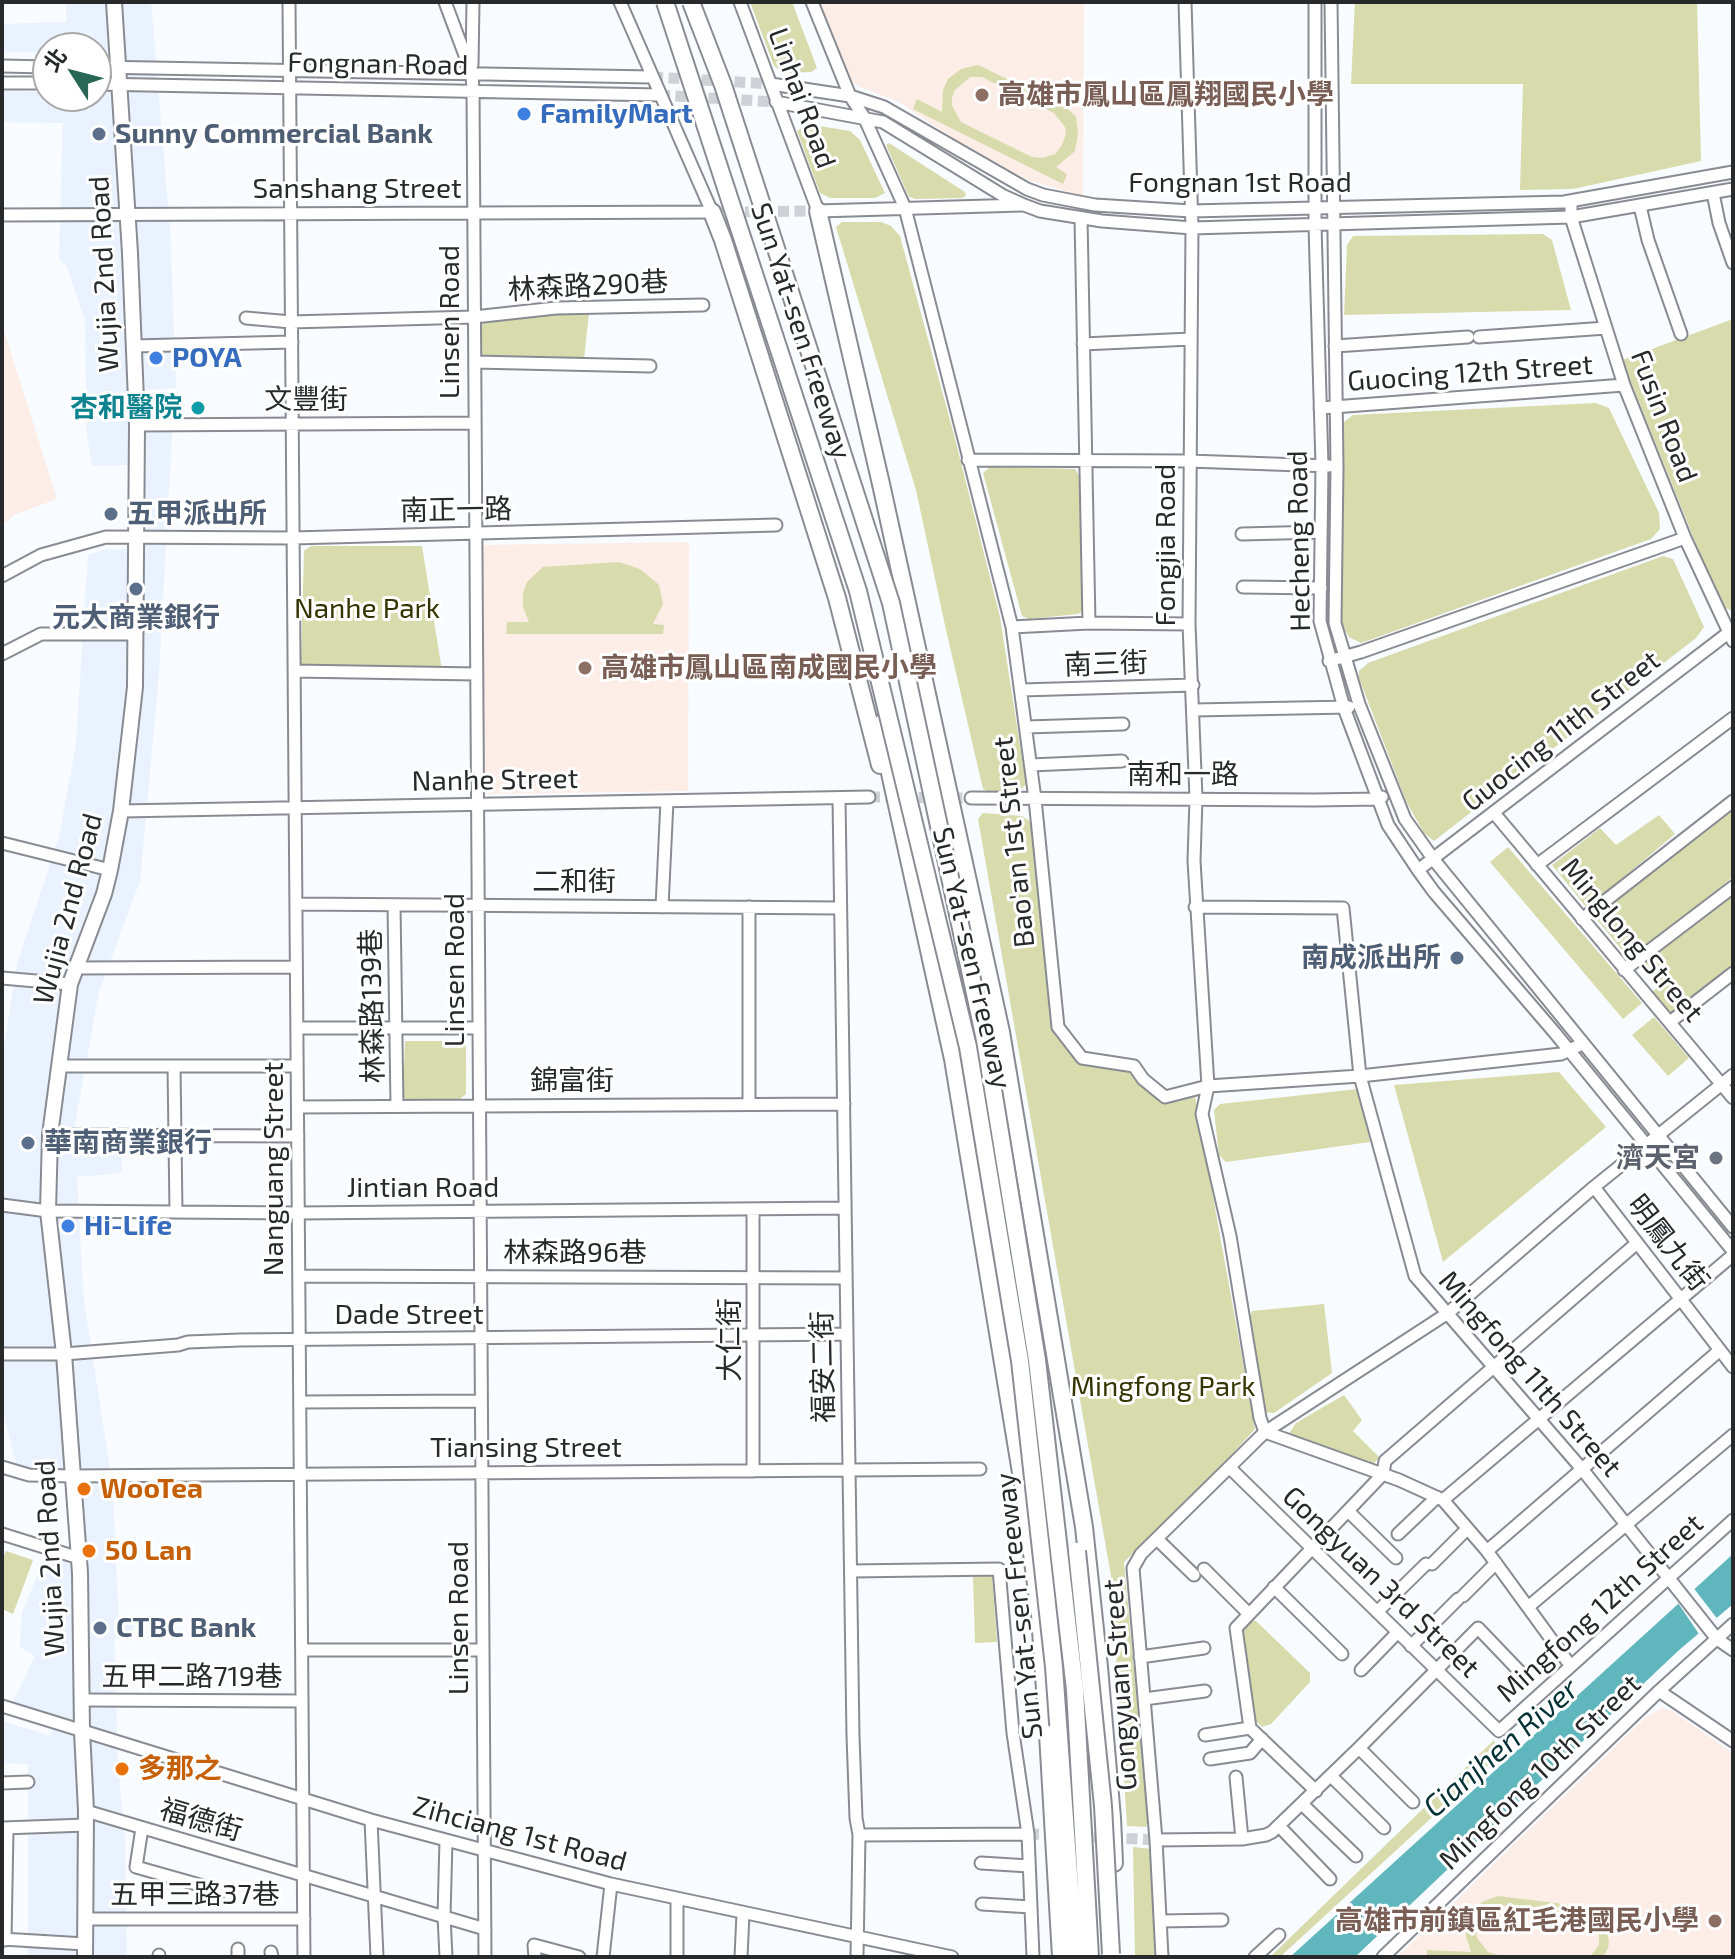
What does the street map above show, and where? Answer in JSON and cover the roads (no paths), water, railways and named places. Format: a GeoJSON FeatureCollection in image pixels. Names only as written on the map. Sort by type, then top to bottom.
{"type":"FeatureCollection","features":[{"type":"Feature","properties":{"kind":"highway","name":"Sun Yat-sen Freeway"},"geometry":{"type":"LineString","coordinates":[[665,2],[849,561],[874,653],[968,1047],[1020,1361],[1054,1667],[1075,1957]]}},
{"type":"Feature","properties":{"kind":"highway","name":"Sun Yat-sen Freeway"},"geometry":{"type":"LineString","coordinates":[[691,2],[723,85],[891,603],[985,1040],[1037,1360],[1075,1690],[1090,1957]]}},
{"type":"Feature","properties":{"kind":"highway"},"geometry":{"type":"LineString","coordinates":[[818,211],[1001,1032],[1050,1318],[1084,1527],[1099,1667],[1112,1818],[1114,1957]]}},
{"type":"Feature","properties":{"kind":"highway"},"geometry":{"type":"LineString","coordinates":[[712,212],[837,598],[953,1059]]}},
{"type":"Feature","properties":{"kind":"highway"},"geometry":{"type":"LineString","coordinates":[[874,653],[890,773],[953,1059],[1024,1491],[1040,1615],[1059,1957]]}},
{"type":"Feature","properties":{"kind":"highway"},"geometry":{"type":"LineString","coordinates":[[906,670],[926,722],[1001,1032]]}},
{"type":"Feature","properties":{"kind":"highway"},"geometry":{"type":"LineString","coordinates":[[1050,1318],[1054,1393],[1077,1551],[1103,1806],[1114,1957]]}},
{"type":"Feature","properties":{"kind":"highway"},"geometry":{"type":"LineString","coordinates":[[1015,1447],[1059,1957]]}},
{"type":"Feature","properties":{"kind":"main road","name":"Wujia 2nd Road"},"geometry":{"type":"LineString","coordinates":[[85,1951],[86,1818],[79,1558],[64,1354],[48,1211],[50,1135],[70,984],[110,870],[121,811],[135,687],[137,425],[128,214],[114,2]]}},
{"type":"Feature","properties":{"kind":"street","name":"Nanguang Street"},"geometry":{"type":"LineString","coordinates":[[289,2],[304,1800]]}},
{"type":"Feature","properties":{"kind":"street"},"geometry":{"type":"LineString","coordinates":[[445,2],[472,74]]}},
{"type":"Feature","properties":{"kind":"street"},"geometry":{"type":"LineString","coordinates":[[472,74],[473,2]]}},
{"type":"Feature","properties":{"kind":"street"},"geometry":{"type":"LineString","coordinates":[[620,2],[712,212]]}},
{"type":"Feature","properties":{"kind":"street","name":"Linhai Road"},"geometry":{"type":"LineString","coordinates":[[740,2],[818,211]]}},
{"type":"Feature","properties":{"kind":"street","name":"Bao'an 1st Street"},"geometry":{"type":"LineString","coordinates":[[812,2],[850,96],[864,117],[905,208],[1012,627],[1035,799],[1058,1027],[1082,1058],[1134,1066],[1143,1079],[1165,1097],[1208,1086],[1360,1076],[1571,1051],[1582,1044]]}},
{"type":"Feature","properties":{"kind":"street","name":"Fongjia Road"},"geometry":{"type":"LineString","coordinates":[[1185,2],[1192,228],[1189,624],[1196,798],[1195,907],[1208,1086]]}},
{"type":"Feature","properties":{"kind":"street","name":"Hecheng Road"},"geometry":{"type":"LineString","coordinates":[[1315,2],[1315,226],[1322,465],[1320,621],[1344,708],[1388,825],[1418,870],[1571,1051],[1733,1253]]}},
{"type":"Feature","properties":{"kind":"street","name":"Hecheng Road"},"geometry":{"type":"LineString","coordinates":[[1331,2],[1337,467],[1335,623],[1359,704],[1405,819],[1434,860],[1733,1227]]}},
{"type":"Feature","properties":{"kind":"street"},"geometry":{"type":"LineString","coordinates":[[2,66],[32,67]]}},
{"type":"Feature","properties":{"kind":"street","name":"Fongnan Road"},"geometry":{"type":"LineString","coordinates":[[112,68],[652,77]]}},
{"type":"Feature","properties":{"kind":"street","name":"Linsen Road"},"geometry":{"type":"LineString","coordinates":[[472,74],[485,1957]]}},
{"type":"Feature","properties":{"kind":"street"},"geometry":{"type":"LineString","coordinates":[[2,83],[32,83]]}},
{"type":"Feature","properties":{"kind":"street","name":"Fongnan Road"},"geometry":{"type":"LineString","coordinates":[[112,84],[659,95]]}},
{"type":"Feature","properties":{"kind":"street","name":"Fongnan 1st Road"},"geometry":{"type":"LineString","coordinates":[[771,84],[850,96],[884,107],[1027,189],[1095,205],[1191,211],[1571,201],[1733,172]]}},
{"type":"Feature","properties":{"kind":"street","name":"Fongnan 1st Road"},"geometry":{"type":"LineString","coordinates":[[776,102],[864,117],[901,131],[1024,205],[1081,218],[1192,228],[1571,217],[1733,189]]}},
{"type":"Feature","properties":{"kind":"street"},"geometry":{"type":"LineString","coordinates":[[818,211],[1024,205],[1027,189]]}},
{"type":"Feature","properties":{"kind":"street"},"geometry":{"type":"LineString","coordinates":[[1713,193],[1719,223],[1733,263]]}},
{"type":"Feature","properties":{"kind":"street","name":"Fusin Road"},"geometry":{"type":"LineString","coordinates":[[1571,201],[1571,217],[1624,385],[1685,538],[1731,634]]}},
{"type":"Feature","properties":{"kind":"street"},"geometry":{"type":"LineString","coordinates":[[1640,206],[1648,240],[1681,334]]}},
{"type":"Feature","properties":{"kind":"street","name":"Sanshang Street"},"geometry":{"type":"LineString","coordinates":[[2,215],[712,212]]}},
{"type":"Feature","properties":{"kind":"street"},"geometry":{"type":"LineString","coordinates":[[1081,218],[1089,623]]}},
{"type":"Feature","properties":{"kind":"street","name":"林森路290巷"},"geometry":{"type":"LineString","coordinates":[[246,318],[291,322],[474,317],[556,308],[703,305]]}},
{"type":"Feature","properties":{"kind":"street"},"geometry":{"type":"LineString","coordinates":[[1335,346],[1606,328]]}},
{"type":"Feature","properties":{"kind":"street"},"geometry":{"type":"LineString","coordinates":[[1083,344],[1191,339]]}},
{"type":"Feature","properties":{"kind":"street"},"geometry":{"type":"LineString","coordinates":[[134,346],[292,342]]}},
{"type":"Feature","properties":{"kind":"street"},"geometry":{"type":"LineString","coordinates":[[475,362],[650,366]]}},
{"type":"Feature","properties":{"kind":"street","name":"Guocing 12th Street"},"geometry":{"type":"LineString","coordinates":[[1320,408],[1624,385]]}},
{"type":"Feature","properties":{"kind":"street","name":"文豐街"},"geometry":{"type":"LineString","coordinates":[[137,425],[475,423]]}},
{"type":"Feature","properties":{"kind":"street"},"geometry":{"type":"LineString","coordinates":[[968,460],[1189,461],[1337,467]]}},
{"type":"Feature","properties":{"kind":"street","name":"南正一路"},"geometry":{"type":"LineString","coordinates":[[2,576],[41,555],[106,537],[293,538],[776,525]]}},
{"type":"Feature","properties":{"kind":"street"},"geometry":{"type":"LineString","coordinates":[[1242,534],[1321,532]]}},
{"type":"Feature","properties":{"kind":"street"},"geometry":{"type":"LineString","coordinates":[[1329,661],[1685,538]]}},
{"type":"Feature","properties":{"kind":"street"},"geometry":{"type":"LineString","coordinates":[[1243,587],[1321,588]]}},
{"type":"Feature","properties":{"kind":"street"},"geometry":{"type":"LineString","coordinates":[[1012,627],[1089,623],[1189,624]]}},
{"type":"Feature","properties":{"kind":"street"},"geometry":{"type":"LineString","coordinates":[[2,654],[41,634],[135,634]]}},
{"type":"Feature","properties":{"kind":"street","name":"Guocing 11th Street"},"geometry":{"type":"LineString","coordinates":[[1418,870],[1731,634]]}},
{"type":"Feature","properties":{"kind":"street"},"geometry":{"type":"LineString","coordinates":[[294,671],[477,674]]}},
{"type":"Feature","properties":{"kind":"street","name":"南三街"},"geometry":{"type":"LineString","coordinates":[[1021,690],[1193,685]]}},
{"type":"Feature","properties":{"kind":"street"},"geometry":{"type":"LineString","coordinates":[[1194,710],[1344,708],[1359,704]]}},
{"type":"Feature","properties":{"kind":"street"},"geometry":{"type":"LineString","coordinates":[[1537,865],[1733,718]]}},
{"type":"Feature","properties":{"kind":"street"},"geometry":{"type":"LineString","coordinates":[[1026,727],[1123,724]]}},
{"type":"Feature","properties":{"kind":"street"},"geometry":{"type":"LineString","coordinates":[[1031,765],[1122,761]]}},
{"type":"Feature","properties":{"kind":"street"},"geometry":{"type":"LineString","coordinates":[[1378,799],[1392,791]]}},
{"type":"Feature","properties":{"kind":"street","name":"Nanhe Street"},"geometry":{"type":"LineString","coordinates":[[121,811],[869,797]]}},
{"type":"Feature","properties":{"kind":"street","name":"福安二街"},"geometry":{"type":"LineString","coordinates":[[839,798],[853,1736],[859,1835],[857,1957]]}},
{"type":"Feature","properties":{"kind":"street","name":"南和一路"},"geometry":{"type":"LineString","coordinates":[[971,798],[1378,799]]}},
{"type":"Feature","properties":{"kind":"street"},"geometry":{"type":"LineString","coordinates":[[666,907],[667,801]]}},
{"type":"Feature","properties":{"kind":"street"},"geometry":{"type":"LineString","coordinates":[[1582,919],[1733,801]]}},
{"type":"Feature","properties":{"kind":"street","name":"Minglong Street"},"geometry":{"type":"LineString","coordinates":[[1494,813],[1733,1098]]}},
{"type":"Feature","properties":{"kind":"street"},"geometry":{"type":"LineString","coordinates":[[2,843],[110,870]]}},
{"type":"Feature","properties":{"kind":"street"},"geometry":{"type":"LineString","coordinates":[[1624,970],[1733,887]]}},
{"type":"Feature","properties":{"kind":"street","name":"二和街"},"geometry":{"type":"LineString","coordinates":[[296,904],[840,908]]}},
{"type":"Feature","properties":{"kind":"street","name":"林森路139巷"},"geometry":{"type":"LineString","coordinates":[[394,905],[397,1106]]}},
{"type":"Feature","properties":{"kind":"street"},"geometry":{"type":"LineString","coordinates":[[749,907],[749,1104]]}},
{"type":"Feature","properties":{"kind":"street","name":"Mingfong 11th Street"},"geometry":{"type":"LineString","coordinates":[[1195,907],[1343,908],[1360,1076],[1415,1276],[1582,1469],[1714,1635],[1733,1650]]}},
{"type":"Feature","properties":{"kind":"street"},"geometry":{"type":"LineString","coordinates":[[76,968],[296,967]]}},
{"type":"Feature","properties":{"kind":"street"},"geometry":{"type":"LineString","coordinates":[[1670,1022],[1733,973]]}},
{"type":"Feature","properties":{"kind":"street"},"geometry":{"type":"LineString","coordinates":[[2,978],[70,984]]}},
{"type":"Feature","properties":{"kind":"street"},"geometry":{"type":"LineString","coordinates":[[297,1028],[479,1028]]}},
{"type":"Feature","properties":{"kind":"street"},"geometry":{"type":"LineString","coordinates":[[59,1066],[297,1066]]}},
{"type":"Feature","properties":{"kind":"street"},"geometry":{"type":"LineString","coordinates":[[174,1066],[176,1212]]}},
{"type":"Feature","properties":{"kind":"street","name":"Gongyuan Street"},"geometry":{"type":"LineString","coordinates":[[1162,1957],[1156,1840],[1133,1568],[1136,1560],[1265,1432],[1448,1313],[1594,1187],[1733,1075]]}},
{"type":"Feature","properties":{"kind":"street"},"geometry":{"type":"LineString","coordinates":[[1208,1086],[1202,1114],[1230,1236],[1260,1418],[1265,1432],[1440,1498],[1487,1551],[1570,1665]]}},
{"type":"Feature","properties":{"kind":"street","name":"錦富街"},"geometry":{"type":"LineString","coordinates":[[298,1107],[844,1104]]}},
{"type":"Feature","properties":{"kind":"street"},"geometry":{"type":"LineString","coordinates":[[50,1135],[298,1136]]}},
{"type":"Feature","properties":{"kind":"street","name":"明鳳九街"},"geometry":{"type":"LineString","coordinates":[[1594,1187],[1733,1367]]}},
{"type":"Feature","properties":{"kind":"street","name":"Jintian Road"},"geometry":{"type":"LineString","coordinates":[[2,1205],[48,1211],[298,1213],[845,1208]]}},
{"type":"Feature","properties":{"kind":"street","name":"大仁街"},"geometry":{"type":"LineString","coordinates":[[753,1209],[753,1471]]}},
{"type":"Feature","properties":{"kind":"street"},"geometry":{"type":"LineString","coordinates":[[1316,1791],[1250,1728],[1235,1633],[1274,1587],[1383,1474],[1385,1461],[1637,1243]]}},
{"type":"Feature","properties":{"kind":"street"},"geometry":{"type":"LineString","coordinates":[[1398,1534],[1539,1420],[1733,1253]]}},
{"type":"Feature","properties":{"kind":"street","name":"林森路96巷"},"geometry":{"type":"LineString","coordinates":[[299,1276],[846,1278]]}},
{"type":"Feature","properties":{"kind":"street","name":"Dade Street"},"geometry":{"type":"LineString","coordinates":[[2,1354],[64,1354],[188,1342],[299,1339],[481,1340],[847,1334]]}},
{"type":"Feature","properties":{"kind":"street"},"geometry":{"type":"LineString","coordinates":[[1487,1551],[1720,1350]]}},
{"type":"Feature","properties":{"kind":"street"},"geometry":{"type":"LineString","coordinates":[[300,1402],[481,1401]]}},
{"type":"Feature","properties":{"kind":"street"},"geometry":{"type":"LineString","coordinates":[[1528,1607],[1733,1435]]}},
{"type":"Feature","properties":{"kind":"street","name":"Tiansing Street"},"geometry":{"type":"LineString","coordinates":[[2,1467],[29,1475],[73,1476],[980,1469]]}},
{"type":"Feature","properties":{"kind":"street","name":"Gongyuan 3rd Street"},"geometry":{"type":"LineString","coordinates":[[1230,1468],[1499,1731]]}},
{"type":"Feature","properties":{"kind":"street"},"geometry":{"type":"LineString","coordinates":[[1348,1511],[1396,1558]]}},
{"type":"Feature","properties":{"kind":"street","name":"Mingfong 12th Street"},"geometry":{"type":"LineString","coordinates":[[1499,1731],[1733,1520]]}},
{"type":"Feature","properties":{"kind":"street"},"geometry":{"type":"LineString","coordinates":[[1377,1612],[1467,1529]]}},
{"type":"Feature","properties":{"kind":"street"},"geometry":{"type":"LineString","coordinates":[[2,1534],[79,1558]]}},
{"type":"Feature","properties":{"kind":"street"},"geometry":{"type":"LineString","coordinates":[[1157,1539],[1249,1614]]}},
{"type":"Feature","properties":{"kind":"street"},"geometry":{"type":"LineString","coordinates":[[1411,1646],[1496,1563]]}},
{"type":"Feature","properties":{"kind":"street"},"geometry":{"type":"LineString","coordinates":[[851,1571],[999,1569],[1013,1733],[1028,1834],[1033,1957]]}},
{"type":"Feature","properties":{"kind":"street"},"geometry":{"type":"LineString","coordinates":[[1274,1587],[1342,1654]]}},
{"type":"Feature","properties":{"kind":"street","name":"Mingfong 10th Street"},"geometry":{"type":"LineString","coordinates":[[1383,1957],[1714,1635],[1733,1624]]}},
{"type":"Feature","properties":{"kind":"street"},"geometry":{"type":"LineString","coordinates":[[1156,1840],[1242,1839],[1266,1835],[1316,1791],[1478,1628],[1523,1675]]}},
{"type":"Feature","properties":{"kind":"street"},"geometry":{"type":"LineString","coordinates":[[1361,1670],[1398,1632]]}},
{"type":"Feature","properties":{"kind":"street"},"geometry":{"type":"LineString","coordinates":[[1140,1657],[1204,1648]]}},
{"type":"Feature","properties":{"kind":"street"},"geometry":{"type":"LineString","coordinates":[[302,1650],[483,1650]]}},
{"type":"Feature","properties":{"kind":"street"},"geometry":{"type":"LineString","coordinates":[[1144,1699],[1205,1691]]}},
{"type":"Feature","properties":{"kind":"street"},"geometry":{"type":"LineString","coordinates":[[1659,1691],[1733,1741]]}},
{"type":"Feature","properties":{"kind":"street","name":"五甲二路719巷"},"geometry":{"type":"LineString","coordinates":[[82,1700],[302,1701]]}},
{"type":"Feature","properties":{"kind":"street","name":"Zihciang 1st Road"},"geometry":{"type":"LineString","coordinates":[[3,1707],[371,1820],[611,1884],[952,1957]]}},
{"type":"Feature","properties":{"kind":"street"},"geometry":{"type":"LineString","coordinates":[[1205,1735],[1250,1728]]}},
{"type":"Feature","properties":{"kind":"street"},"geometry":{"type":"LineString","coordinates":[[1210,1759],[1250,1753],[1262,1739]]}},
{"type":"Feature","properties":{"kind":"street"},"geometry":{"type":"LineString","coordinates":[[1359,1748],[1413,1802]]}},
{"type":"Feature","properties":{"kind":"street"},"geometry":{"type":"LineString","coordinates":[[1331,1776],[1384,1828]]}},
{"type":"Feature","properties":{"kind":"street"},"geometry":{"type":"LineString","coordinates":[[1236,1777],[1242,1839]]}},
{"type":"Feature","properties":{"kind":"street"},"geometry":{"type":"LineString","coordinates":[[2,1783],[28,1782]]}},
{"type":"Feature","properties":{"kind":"street"},"geometry":{"type":"LineString","coordinates":[[304,1800],[304,1957]]}},
{"type":"Feature","properties":{"kind":"street"},"geometry":{"type":"LineString","coordinates":[[1302,1804],[1356,1856]]}},
{"type":"Feature","properties":{"kind":"street","name":"福德街"},"geometry":{"type":"LineString","coordinates":[[4,1828],[86,1818],[142,1828],[485,1929]]}},
{"type":"Feature","properties":{"kind":"street"},"geometry":{"type":"LineString","coordinates":[[371,1820],[377,1957]]}},
{"type":"Feature","properties":{"kind":"street"},"geometry":{"type":"LineString","coordinates":[[1279,1826],[1330,1879]]}},
{"type":"Feature","properties":{"kind":"street"},"geometry":{"type":"LineString","coordinates":[[4,1828],[4,1940],[85,1951]]}},
{"type":"Feature","properties":{"kind":"street"},"geometry":{"type":"LineString","coordinates":[[142,1828],[136,1867],[221,1891]]}},
{"type":"Feature","properties":{"kind":"street"},"geometry":{"type":"LineString","coordinates":[[859,1835],[1028,1834]]}},
{"type":"Feature","properties":{"kind":"street"},"geometry":{"type":"LineString","coordinates":[[446,1840],[446,1957]]}},
{"type":"Feature","properties":{"kind":"street"},"geometry":{"type":"LineString","coordinates":[[981,1863],[1029,1866]]}},
{"type":"Feature","properties":{"kind":"street"},"geometry":{"type":"LineString","coordinates":[[603,1957],[611,1884]]}},
{"type":"Feature","properties":{"kind":"street"},"geometry":{"type":"LineString","coordinates":[[677,1899],[677,1957]]}},
{"type":"Feature","properties":{"kind":"street"},"geometry":{"type":"LineString","coordinates":[[982,1904],[1031,1907]]}},
{"type":"Feature","properties":{"kind":"street"},"geometry":{"type":"LineString","coordinates":[[741,1957],[743,1914]]}},
{"type":"Feature","properties":{"kind":"street","name":"五甲三路37巷"},"geometry":{"type":"LineString","coordinates":[[85,1919],[304,1919]]}},
{"type":"Feature","properties":{"kind":"street"},"geometry":{"type":"LineString","coordinates":[[1160,1921],[1222,1920]]}},
{"type":"Feature","properties":{"kind":"street"},"geometry":{"type":"LineString","coordinates":[[1255,1957],[1279,1935]]}},
{"type":"Feature","properties":{"kind":"street"},"geometry":{"type":"LineString","coordinates":[[535,1957],[534,1945],[579,1957]]}},
{"type":"Feature","properties":{"kind":"water","name":"Cianjhen River"},"geometry":{"type":"Polygon","coordinates":[[[1733,1554],[1733,1604],[1678,1651],[1355,1957],[1290,1957],[1733,1554]]]}},
{"type":"Feature","properties":{"kind":"tunnel"},"geometry":{"type":"LineString","coordinates":[[652,77],[771,84]]}},
{"type":"Feature","properties":{"kind":"tunnel"},"geometry":{"type":"LineString","coordinates":[[659,95],[776,102]]}},
{"type":"Feature","properties":{"kind":"tunnel"},"geometry":{"type":"LineString","coordinates":[[712,212],[818,211]]}},
{"type":"Feature","properties":{"kind":"tunnel"},"geometry":{"type":"LineString","coordinates":[[869,797],[971,798]]}},
{"type":"Feature","properties":{"kind":"tunnel"},"geometry":{"type":"LineString","coordinates":[[1028,1834],[1059,1835]]}},
{"type":"Feature","properties":{"kind":"tunnel"},"geometry":{"type":"LineString","coordinates":[[1077,1836],[1156,1840]]}},
{"type":"Feature","properties":{"kind":"place","name":"高雄市鳳山區鳳翔國民小學"},"geometry":{"type":"Point","coordinates":[982,95]}},
{"type":"Feature","properties":{"kind":"place","name":"FamilyMart"},"geometry":{"type":"Point","coordinates":[524,114]}},
{"type":"Feature","properties":{"kind":"place","name":"Sunny Commercial Bank"},"geometry":{"type":"Point","coordinates":[99,134]}},
{"type":"Feature","properties":{"kind":"place","name":"POYA"},"geometry":{"type":"Point","coordinates":[156,358]}},
{"type":"Feature","properties":{"kind":"place","name":"杏和醫院"},"geometry":{"type":"Point","coordinates":[198,408]}},
{"type":"Feature","properties":{"kind":"place","name":"五甲派出所"},"geometry":{"type":"Point","coordinates":[111,514]}},
{"type":"Feature","properties":{"kind":"place","name":"元大商業銀行"},"geometry":{"type":"Point","coordinates":[136,589]}},
{"type":"Feature","properties":{"kind":"place","name":"高雄市鳳山區南成國民小學"},"geometry":{"type":"Point","coordinates":[585,668]}},
{"type":"Feature","properties":{"kind":"place","name":"南成派出所"},"geometry":{"type":"Point","coordinates":[1457,958]}},
{"type":"Feature","properties":{"kind":"place","name":"華南商業銀行"},"geometry":{"type":"Point","coordinates":[28,1143]}},
{"type":"Feature","properties":{"kind":"place","name":"濟天宮"},"geometry":{"type":"Point","coordinates":[1716,1158]}},
{"type":"Feature","properties":{"kind":"place","name":"Hi-Life"},"geometry":{"type":"Point","coordinates":[68,1226]}},
{"type":"Feature","properties":{"kind":"place","name":"WooTea"},"geometry":{"type":"Point","coordinates":[84,1489]}},
{"type":"Feature","properties":{"kind":"place","name":"50 Lan"},"geometry":{"type":"Point","coordinates":[89,1551]}},
{"type":"Feature","properties":{"kind":"place","name":"CTBC Bank"},"geometry":{"type":"Point","coordinates":[100,1628]}},
{"type":"Feature","properties":{"kind":"place","name":"多那之"},"geometry":{"type":"Point","coordinates":[122,1769]}},
{"type":"Feature","properties":{"kind":"place","name":"高雄市前鎮區紅毛港國民小學"},"geometry":{"type":"Point","coordinates":[1715,1921]}},
{"type":"Feature","properties":{"kind":"park label","name":"Nanhe Park"},"geometry":{"type":"Point","coordinates":[367,609]}},
{"type":"Feature","properties":{"kind":"park label","name":"Mingfong Park"},"geometry":{"type":"Point","coordinates":[1163,1387]}}]}
